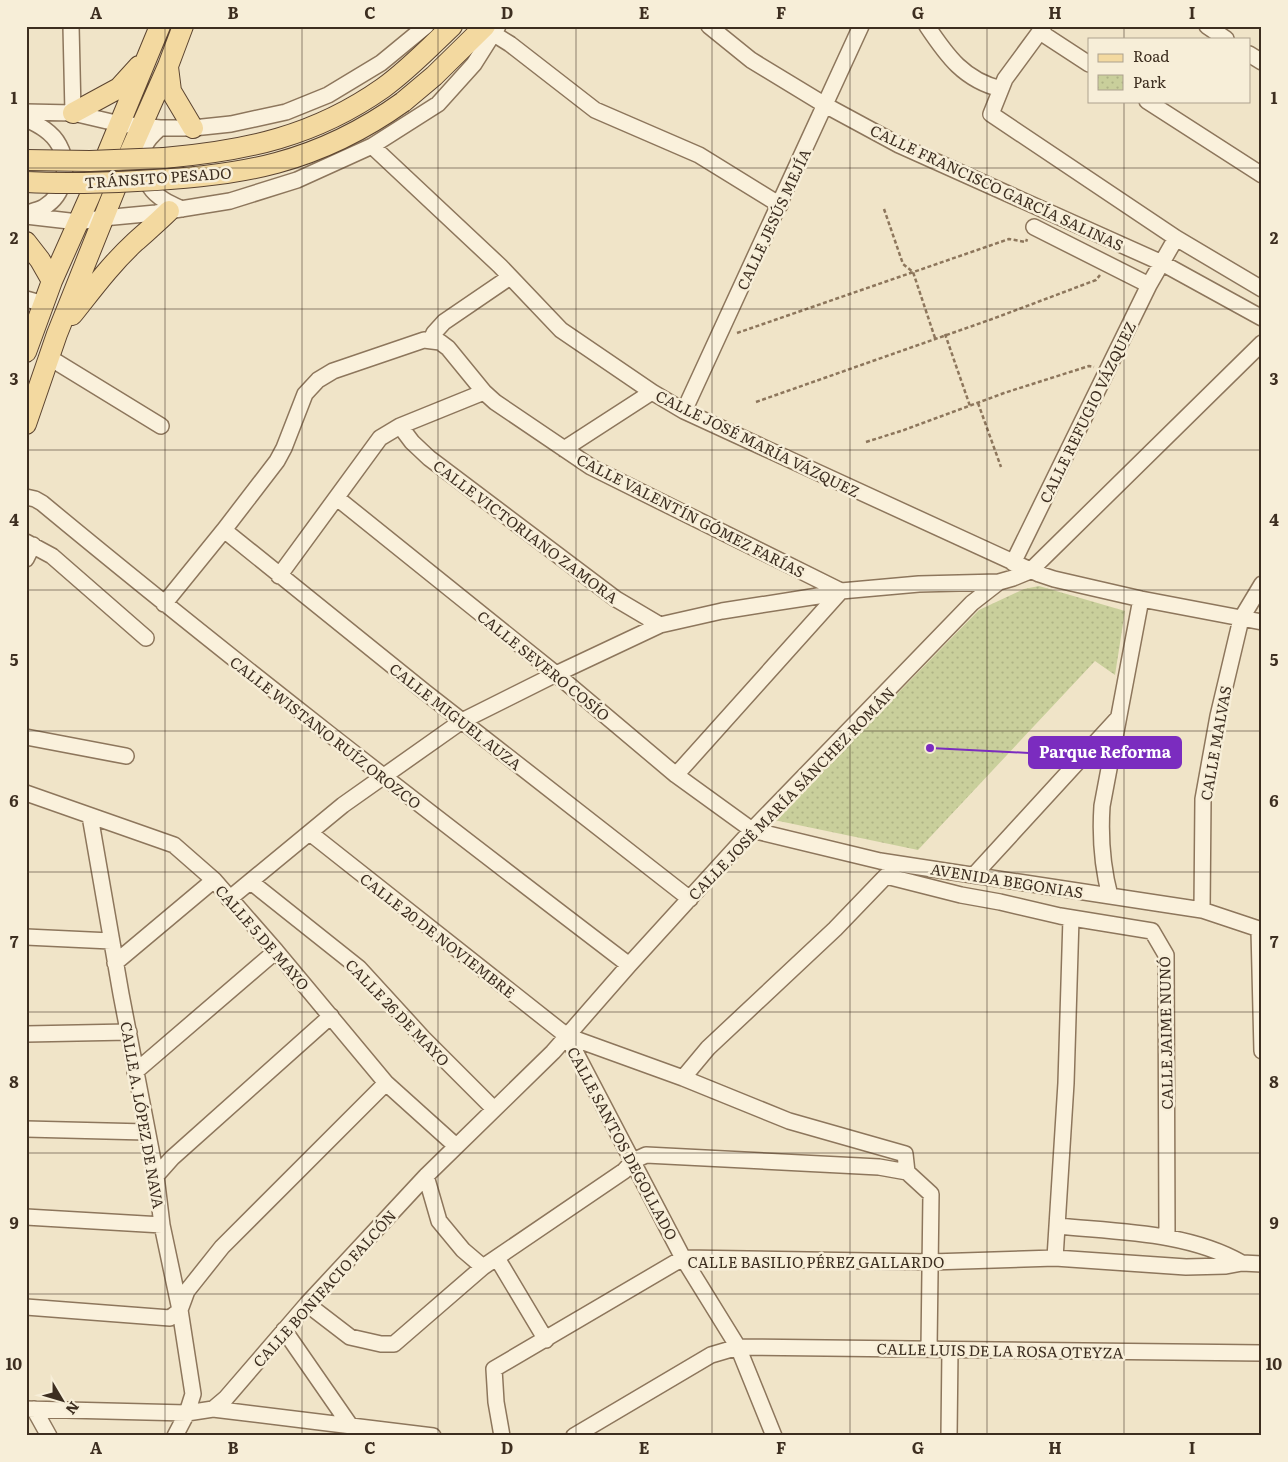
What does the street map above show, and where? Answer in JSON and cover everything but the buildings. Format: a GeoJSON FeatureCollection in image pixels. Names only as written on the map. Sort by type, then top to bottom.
{"type":"FeatureCollection","features":[{"type":"Feature","properties":{"kind":"main road"},"geometry":{"type":"LineString","coordinates":[[26,352],[35,302],[52,281],[160,26]]}},
{"type":"Feature","properties":{"kind":"main road"},"geometry":{"type":"LineString","coordinates":[[26,424],[57,334],[130,152],[151,127],[168,66],[183,26]]}},
{"type":"Feature","properties":{"kind":"main road"},"geometry":{"type":"LineString","coordinates":[[26,160],[81,161],[164,158],[245,148],[297,134],[354,107],[384,88],[452,26]]}},
{"type":"Feature","properties":{"kind":"main road","name":"TRÁNSITO PESADO"},"geometry":{"type":"LineString","coordinates":[[26,182],[92,183],[220,175],[268,166],[305,155],[357,132],[404,102],[492,29]]}},
{"type":"Feature","properties":{"kind":"main road"},"geometry":{"type":"LineString","coordinates":[[73,113],[119,88],[147,57]]}},
{"type":"Feature","properties":{"kind":"main road"},"geometry":{"type":"LineString","coordinates":[[168,66],[170,91],[194,128]]}},
{"type":"Feature","properties":{"kind":"main road"},"geometry":{"type":"LineString","coordinates":[[57,334],[102,276],[135,242],[175,210]]}},
{"type":"Feature","properties":{"kind":"main road"},"geometry":{"type":"LineString","coordinates":[[26,242],[40,260],[52,281]]}},
{"type":"Feature","properties":{"kind":"street"},"geometry":{"type":"LineString","coordinates":[[71,26],[73,113]]}},
{"type":"Feature","properties":{"kind":"street"},"geometry":{"type":"LineString","coordinates":[[26,112],[73,113],[120,124],[151,127],[194,128],[231,124],[286,112],[328,95],[382,63],[426,26]]}},
{"type":"Feature","properties":{"kind":"street","name":"CALLE FRANCISCO GARCÍA SALINAS"},"geometry":{"type":"LineString","coordinates":[[709,26],[751,60],[825,105],[900,145],[1162,263],[1262,318]]}},
{"type":"Feature","properties":{"kind":"street","name":"CALLE JESÚS MEJÍA"},"geometry":{"type":"LineString","coordinates":[[684,410],[861,26]]}},
{"type":"Feature","properties":{"kind":"street"},"geometry":{"type":"LineString","coordinates":[[927,26],[957,67],[985,85],[1001,89]]}},
{"type":"Feature","properties":{"kind":"street"},"geometry":{"type":"LineString","coordinates":[[1207,26],[1225,38]]}},
{"type":"Feature","properties":{"kind":"street"},"geometry":{"type":"LineString","coordinates":[[26,215],[78,222],[175,210],[230,201],[297,180],[372,146],[438,104],[474,64],[492,29],[595,110],[699,154],[780,205]]}},
{"type":"Feature","properties":{"kind":"street"},"geometry":{"type":"LineString","coordinates":[[1088,63],[1042,29],[1005,79],[991,114],[1176,238],[1262,290]]}},
{"type":"Feature","properties":{"kind":"street"},"geometry":{"type":"LineString","coordinates":[[1250,55],[1262,62]]}},
{"type":"Feature","properties":{"kind":"street"},"geometry":{"type":"LineString","coordinates":[[1149,102],[1262,175]]}},
{"type":"Feature","properties":{"kind":"street"},"geometry":{"type":"LineString","coordinates":[[26,119],[43,128],[52,137],[59,146],[65,166],[63,185],[54,199],[45,207],[26,215]]}},
{"type":"Feature","properties":{"kind":"street"},"geometry":{"type":"LineString","coordinates":[[151,127],[152,136],[143,148],[143,160],[149,186],[175,210]]}},
{"type":"Feature","properties":{"kind":"street","name":"CALLE JOSÉ MARÍA VÁZQUEZ"},"geometry":{"type":"LineString","coordinates":[[372,146],[510,277],[561,330],[652,392],[684,410],[1013,563],[1054,579],[1141,599],[1262,622]]}},
{"type":"Feature","properties":{"kind":"street"},"geometry":{"type":"LineString","coordinates":[[1034,227],[1150,285]]}},
{"type":"Feature","properties":{"kind":"street","name":"CALLE REFUGIO VÁZQUEZ"},"geometry":{"type":"LineString","coordinates":[[1013,563],[1150,285],[1176,238]]}},
{"type":"Feature","properties":{"kind":"street"},"geometry":{"type":"LineString","coordinates":[[164,604],[224,530],[281,454],[306,394],[318,380],[333,371],[424,340],[431,340],[434,332],[444,322],[510,277]]}},
{"type":"Feature","properties":{"kind":"street","name":"CALLE VALENTÍN GÓMEZ FARÍAS"},"geometry":{"type":"LineString","coordinates":[[431,340],[440,342],[448,348],[484,392],[495,402],[590,467],[842,591]]}},
{"type":"Feature","properties":{"kind":"street"},"geometry":{"type":"LineString","coordinates":[[1035,572],[1262,343]]}},
{"type":"Feature","properties":{"kind":"street"},"geometry":{"type":"LineString","coordinates":[[50,358],[161,426]]}},
{"type":"Feature","properties":{"kind":"street"},"geometry":{"type":"LineString","coordinates":[[279,576],[380,438],[400,426],[484,392]]}},
{"type":"Feature","properties":{"kind":"street"},"geometry":{"type":"LineString","coordinates":[[564,449],[652,392]]}},
{"type":"Feature","properties":{"kind":"street","name":"CALLE VICTORIANO ZAMORA"},"geometry":{"type":"LineString","coordinates":[[400,426],[412,442],[429,458],[616,599],[660,626]]}},
{"type":"Feature","properties":{"kind":"street","name":"CALLE WISTANO RUÍZ OROZCO"},"geometry":{"type":"LineString","coordinates":[[26,497],[42,503],[164,604],[383,777],[629,965]]}},
{"type":"Feature","properties":{"kind":"street","name":"CALLE SEVERO COSÍO"},"geometry":{"type":"LineString","coordinates":[[337,498],[556,674],[676,775],[752,830]]}},
{"type":"Feature","properties":{"kind":"street","name":"CALLE MIGUEL AUZA"},"geometry":{"type":"LineString","coordinates":[[224,530],[462,721],[690,899]]}},
{"type":"Feature","properties":{"kind":"street"},"geometry":{"type":"LineString","coordinates":[[26,559],[30,543],[52,556],[146,638]]}},
{"type":"Feature","properties":{"kind":"street","name":"CALLE JOSÉ MARÍA SÁNCHEZ ROMÁN"},"geometry":{"type":"LineString","coordinates":[[567,1036],[752,830],[972,603],[999,582],[1035,572]]}},
{"type":"Feature","properties":{"kind":"street"},"geometry":{"type":"LineString","coordinates":[[229,899],[343,805],[462,721],[556,674],[660,626],[722,611],[842,591],[919,584],[999,582]]}},
{"type":"Feature","properties":{"kind":"street","name":"CALLE MALVAS"},"geometry":{"type":"LineString","coordinates":[[1202,910],[1203,799],[1218,716],[1241,619],[1262,584]]}},
{"type":"Feature","properties":{"kind":"street"},"geometry":{"type":"LineString","coordinates":[[676,775],[842,591]]}},
{"type":"Feature","properties":{"kind":"street"},"geometry":{"type":"LineString","coordinates":[[1110,896],[1104,873],[1101,832],[1102,806],[1141,599]]}},
{"type":"Feature","properties":{"kind":"street"},"geometry":{"type":"LineString","coordinates":[[975,874],[1118,718]]}},
{"type":"Feature","properties":{"kind":"street"},"geometry":{"type":"LineString","coordinates":[[26,737],[126,756]]}},
{"type":"Feature","properties":{"kind":"street","name":"CALLE 5 DE MAYO"},"geometry":{"type":"LineString","coordinates":[[26,793],[174,845],[214,880],[386,1083],[456,1146]]}},
{"type":"Feature","properties":{"kind":"street","name":"CALLE A. LÓPEZ DE NAVA"},"geometry":{"type":"LineString","coordinates":[[90,816],[115,963],[146,1132],[156,1176],[162,1225],[180,1310],[193,1394],[187,1413],[175,1436]]}},
{"type":"Feature","properties":{"kind":"street","name":"AVENIDA BEGONIAS"},"geometry":{"type":"LineString","coordinates":[[752,830],[880,861],[1202,910],[1260,930]]}},
{"type":"Feature","properties":{"kind":"street","name":"CALLE 20 DE NOVIEMBRE"},"geometry":{"type":"LineString","coordinates":[[310,833],[567,1036]]}},
{"type":"Feature","properties":{"kind":"street"},"geometry":{"type":"LineString","coordinates":[[682,1078],[708,1048],[835,929],[886,876],[880,861]]}},
{"type":"Feature","properties":{"kind":"street","name":"CALLE JAIME NUNÓ"},"geometry":{"type":"LineString","coordinates":[[886,876],[934,890],[1071,918],[1152,931],[1166,955],[1167,1238]]}},
{"type":"Feature","properties":{"kind":"street"},"geometry":{"type":"LineString","coordinates":[[115,963],[214,880]]}},
{"type":"Feature","properties":{"kind":"street","name":"CALLE 26 DE MAYO"},"geometry":{"type":"LineString","coordinates":[[251,882],[358,968],[423,1038],[494,1109]]}},
{"type":"Feature","properties":{"kind":"street"},"geometry":{"type":"LineString","coordinates":[[1055,914],[1057,887]]}},
{"type":"Feature","properties":{"kind":"street"},"geometry":{"type":"LineString","coordinates":[[1055,1258],[1066,1083],[1071,918]]}},
{"type":"Feature","properties":{"kind":"street"},"geometry":{"type":"LineString","coordinates":[[1260,930],[1262,1051]]}},
{"type":"Feature","properties":{"kind":"street"},"geometry":{"type":"LineString","coordinates":[[26,937],[112,941]]}},
{"type":"Feature","properties":{"kind":"street"},"geometry":{"type":"LineString","coordinates":[[135,1072],[276,951]]}},
{"type":"Feature","properties":{"kind":"street"},"geometry":{"type":"LineString","coordinates":[[156,1176],[172,1158],[331,1016]]}},
{"type":"Feature","properties":{"kind":"street"},"geometry":{"type":"LineString","coordinates":[[26,1034],[128,1032]]}},
{"type":"Feature","properties":{"kind":"street"},"geometry":{"type":"LineString","coordinates":[[567,1036],[682,1078],[789,1121],[905,1154],[907,1172]]}},
{"type":"Feature","properties":{"kind":"street","name":"CALLE BONIFACIO FALCÓN"},"geometry":{"type":"LineString","coordinates":[[213,1409],[226,1398],[307,1304],[426,1176],[567,1036]]}},
{"type":"Feature","properties":{"kind":"street","name":"CALLE SANTOS DEGOLLADO"},"geometry":{"type":"LineString","coordinates":[[567,1036],[683,1258],[738,1347],[774,1436]]}},
{"type":"Feature","properties":{"kind":"street"},"geometry":{"type":"LineString","coordinates":[[26,1307],[170,1318],[180,1310],[187,1291],[222,1247],[386,1083]]}},
{"type":"Feature","properties":{"kind":"street"},"geometry":{"type":"LineString","coordinates":[[26,1129],[146,1132]]}},
{"type":"Feature","properties":{"kind":"street"},"geometry":{"type":"LineString","coordinates":[[307,1304],[350,1337],[381,1344],[394,1344],[483,1267],[624,1171],[633,1161],[646,1155],[880,1166],[907,1172],[931,1194],[929,1349]]}},
{"type":"Feature","properties":{"kind":"street"},"geometry":{"type":"LineString","coordinates":[[426,1176],[439,1221],[463,1250],[483,1267]]}},
{"type":"Feature","properties":{"kind":"street"},"geometry":{"type":"LineString","coordinates":[[26,1217],[162,1225]]}},
{"type":"Feature","properties":{"kind":"street","name":"CALLE BASILIO PÉREZ GALLARDO"},"geometry":{"type":"LineString","coordinates":[[1058,1226],[1167,1238],[1226,1254],[1242,1263]]}},
{"type":"Feature","properties":{"kind":"street"},"geometry":{"type":"LineString","coordinates":[[497,1258],[546,1340]]}},
{"type":"Feature","properties":{"kind":"street","name":"CALLE BASILIO PÉREZ GALLARDO"},"geometry":{"type":"LineString","coordinates":[[502,1436],[496,1402],[494,1369],[683,1258],[931,1262],[1055,1258],[1186,1267],[1226,1266],[1242,1263],[1262,1264]]}},
{"type":"Feature","properties":{"kind":"street"},"geometry":{"type":"LineString","coordinates":[[284,1330],[354,1431]]}},
{"type":"Feature","properties":{"kind":"street","name":"CALLE LUIS DE LA ROSA OTEYZA"},"geometry":{"type":"LineString","coordinates":[[574,1436],[710,1355],[738,1347],[1262,1353]]}},
{"type":"Feature","properties":{"kind":"street"},"geometry":{"type":"LineString","coordinates":[[949,1436],[950,1350]]}},
{"type":"Feature","properties":{"kind":"street"},"geometry":{"type":"LineString","coordinates":[[30,1409],[187,1413],[213,1409],[354,1431],[433,1436]]}},
{"type":"Feature","properties":{"kind":"street"},"geometry":{"type":"LineString","coordinates":[[30,1409],[49,1436]]}},
{"type":"Feature","properties":{"kind":"path"},"geometry":{"type":"LineString","coordinates":[[884,209],[903,264],[913,272],[935,338]]}},
{"type":"Feature","properties":{"kind":"path"},"geometry":{"type":"LineString","coordinates":[[717,340],[1009,239],[1026,242],[1034,227]]}},
{"type":"Feature","properties":{"kind":"path"},"geometry":{"type":"LineString","coordinates":[[756,402],[995,318],[1096,280],[1108,264]]}},
{"type":"Feature","properties":{"kind":"path"},"geometry":{"type":"LineString","coordinates":[[946,334],[970,406]]}},
{"type":"Feature","properties":{"kind":"path"},"geometry":{"type":"LineString","coordinates":[[866,442],[1089,366],[1107,371]]}},
{"type":"Feature","properties":{"kind":"path"},"geometry":{"type":"LineString","coordinates":[[978,403],[1000,467]]}},
{"type":"Feature","properties":{"kind":"green space"},"geometry":{"type":"Polygon","coordinates":[[[1039,586],[1125,611],[1115,675],[1095,661],[918,850],[774,820],[979,610],[1024,589],[1039,586]]]}},
{"type":"Feature","properties":{"kind":"place","name":"Parque Reforma"},"geometry":{"type":"Point","coordinates":[930,748]}}]}
